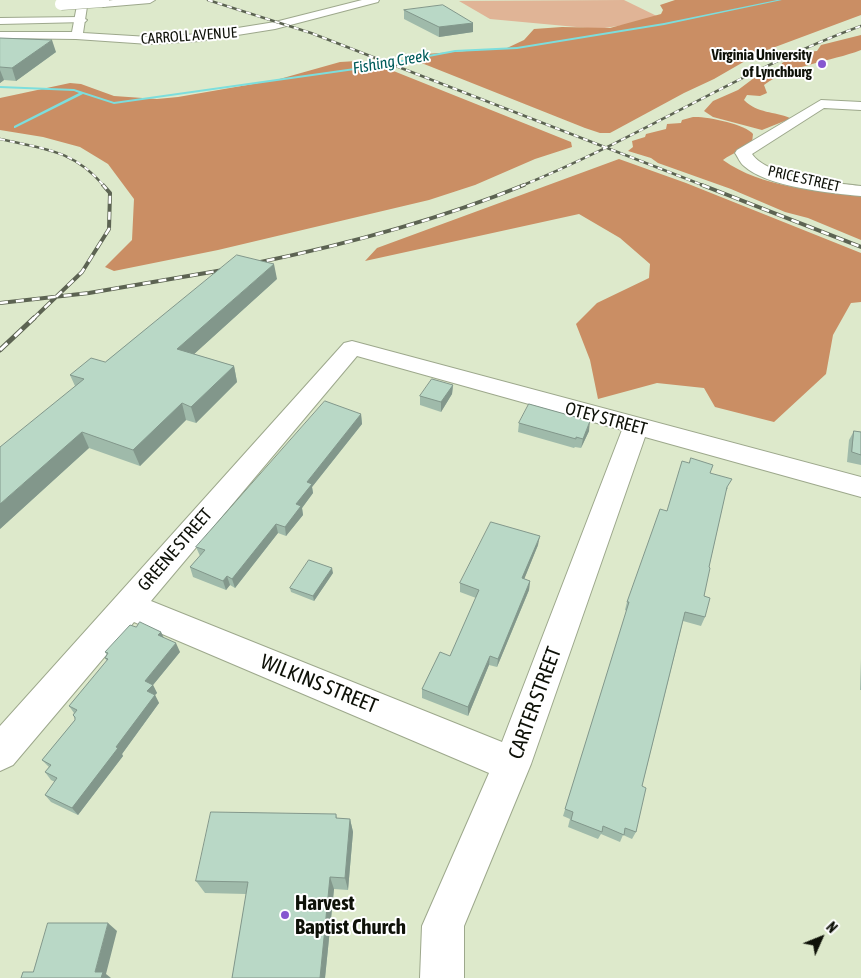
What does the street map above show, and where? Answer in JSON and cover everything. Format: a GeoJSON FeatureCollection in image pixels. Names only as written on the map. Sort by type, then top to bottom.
{"type":"FeatureCollection","features":[{"type":"Feature","properties":{"kind":"main road"},"geometry":{"type":"LineString","coordinates":[[77,36],[83,0]]}},
{"type":"Feature","properties":{"kind":"main road"},"geometry":{"type":"LineString","coordinates":[[58,6],[150,0]]}},
{"type":"Feature","properties":{"kind":"main road","name":"CARROLL AVENUE"},"geometry":{"type":"LineString","coordinates":[[0,35],[77,36],[151,40],[234,34],[302,20],[374,0]]}},
{"type":"Feature","properties":{"kind":"main road"},"geometry":{"type":"LineString","coordinates":[[0,11],[27,9]]}},
{"type":"Feature","properties":{"kind":"main road"},"geometry":{"type":"LineString","coordinates":[[0,21],[81,20]]}},
{"type":"Feature","properties":{"kind":"main road","name":"PRICE STREET"},"geometry":{"type":"LineString","coordinates":[[861,106],[821,104],[743,153],[749,163],[760,169],[801,182],[861,191]]}},
{"type":"Feature","properties":{"kind":"main road","name":"OTEY STREET"},"geometry":{"type":"LineString","coordinates":[[352,348],[861,487]]}},
{"type":"Feature","properties":{"kind":"main road","name":"GREENE STREET"},"geometry":{"type":"LineString","coordinates":[[0,753],[352,348]]}},
{"type":"Feature","properties":{"kind":"main road","name":"CARTER STREET"},"geometry":{"type":"LineString","coordinates":[[442,978],[443,926],[512,764],[636,427]]}},
{"type":"Feature","properties":{"kind":"main road","name":"WILKINS STREET"},"geometry":{"type":"LineString","coordinates":[[127,605],[512,764]]}},
{"type":"Feature","properties":{"kind":"shaded area"},"geometry":{"type":"Polygon","coordinates":[[[624,0],[663,19],[598,29],[490,19],[459,1],[624,0]]]}},
{"type":"Feature","properties":{"kind":"shaded area"},"geometry":{"type":"Polygon","coordinates":[[[675,0],[861,0],[861,15],[759,53],[714,79],[610,133],[600,133],[585,128],[414,60],[412,55],[507,48],[524,40],[534,29],[562,27],[610,28],[661,14],[663,10],[660,5],[675,0]]]}},
{"type":"Feature","properties":{"kind":"shaded area"},"geometry":{"type":"Polygon","coordinates":[[[861,35],[861,50],[787,72],[764,85],[767,93],[760,96],[747,95],[744,100],[749,105],[760,110],[790,118],[787,120],[762,130],[713,117],[704,111],[713,101],[738,90],[758,75],[781,67],[782,63],[799,53],[817,51],[821,45],[861,35]]]}},
{"type":"Feature","properties":{"kind":"shaded area"},"geometry":{"type":"Polygon","coordinates":[[[340,62],[371,62],[571,142],[572,147],[535,159],[475,185],[429,200],[218,250],[114,271],[105,267],[132,240],[134,199],[108,164],[80,147],[43,137],[0,130],[0,98],[70,83],[81,84],[114,96],[157,99],[276,80],[340,62]]]}},
{"type":"Feature","properties":{"kind":"shaded area"},"geometry":{"type":"Polygon","coordinates":[[[693,117],[715,119],[749,130],[753,134],[752,143],[723,160],[755,177],[789,186],[861,196],[861,240],[808,218],[785,212],[731,189],[658,163],[651,158],[628,151],[633,147],[632,141],[645,137],[646,134],[666,129],[667,124],[681,123],[682,120],[693,117]]]}},
{"type":"Feature","properties":{"kind":"shaded area"},"geometry":{"type":"Polygon","coordinates":[[[619,159],[686,183],[861,253],[861,302],[851,303],[833,335],[826,374],[774,422],[715,407],[704,388],[657,383],[598,399],[590,360],[576,324],[597,303],[649,278],[650,264],[620,238],[579,214],[365,261],[377,248],[619,159]]]}},
{"type":"Feature","properties":{"kind":"building"},"geometry":{"type":"Polygon","coordinates":[[[443,5],[473,23],[439,27],[404,10],[443,5]]]}},
{"type":"Feature","properties":{"kind":"building"},"geometry":{"type":"Polygon","coordinates":[[[0,38],[52,40],[12,68],[0,67],[0,38]]]}},
{"type":"Feature","properties":{"kind":"building"},"geometry":{"type":"Polygon","coordinates":[[[237,255],[274,264],[177,349],[234,366],[191,407],[182,403],[133,450],[82,432],[0,504],[0,447],[84,379],[70,375],[91,358],[105,362],[237,255]]]}},
{"type":"Feature","properties":{"kind":"building"},"geometry":{"type":"Polygon","coordinates":[[[432,379],[453,385],[441,402],[420,396],[432,379]]]}},
{"type":"Feature","properties":{"kind":"building"},"geometry":{"type":"Polygon","coordinates":[[[325,401],[361,414],[307,482],[312,484],[296,504],[301,506],[285,527],[276,524],[232,579],[227,576],[223,581],[190,567],[205,550],[196,547],[325,401]]]}},
{"type":"Feature","properties":{"kind":"building"},"geometry":{"type":"Polygon","coordinates":[[[529,404],[590,421],[583,439],[576,437],[576,439],[519,423],[529,404]]]}},
{"type":"Feature","properties":{"kind":"building"},"geometry":{"type":"Polygon","coordinates":[[[854,431],[861,432],[861,455],[852,452],[854,431]]]}},
{"type":"Feature","properties":{"kind":"building"},"geometry":{"type":"Polygon","coordinates":[[[691,458],[713,465],[710,473],[732,479],[727,487],[709,567],[704,596],[710,598],[705,617],[685,612],[642,786],[646,788],[636,832],[625,828],[624,835],[603,826],[602,832],[571,820],[573,812],[565,809],[629,602],[627,602],[660,509],[667,511],[682,461],[689,463],[691,458]]]}},
{"type":"Feature","properties":{"kind":"building"},"geometry":{"type":"Polygon","coordinates":[[[491,522],[540,536],[522,578],[530,581],[498,659],[490,656],[468,707],[422,689],[440,652],[450,656],[479,590],[460,583],[491,522]]]}},
{"type":"Feature","properties":{"kind":"building"},"geometry":{"type":"Polygon","coordinates":[[[309,560],[332,568],[313,596],[290,588],[309,560]]]}},
{"type":"Feature","properties":{"kind":"building"},"geometry":{"type":"Polygon","coordinates":[[[140,622],[161,632],[158,635],[176,643],[145,681],[153,685],[147,691],[155,695],[116,747],[118,748],[72,808],[45,795],[57,778],[45,772],[51,765],[42,760],[75,720],[73,715],[77,710],[69,706],[108,659],[105,658],[108,653],[105,652],[130,625],[136,627],[140,622]]]}},
{"type":"Feature","properties":{"kind":"building"},"geometry":{"type":"Polygon","coordinates":[[[211,812],[336,814],[336,818],[350,819],[345,878],[330,877],[320,978],[232,978],[248,882],[196,881],[211,812]]]}},
{"type":"Feature","properties":{"kind":"building"},"geometry":{"type":"Polygon","coordinates":[[[48,923],[108,923],[95,972],[103,972],[101,978],[21,978],[23,972],[33,972],[48,923]]]}},
{"type":"Feature","properties":{"kind":"waterway","name":"Fishing Creek"},"geometry":{"type":"LineString","coordinates":[[0,87],[74,90],[114,103],[376,66],[455,51],[517,48],[664,24],[781,0]]}},
{"type":"Feature","properties":{"kind":"waterway"},"geometry":{"type":"LineString","coordinates":[[15,127],[82,93]]}},
{"type":"Feature","properties":{"kind":"railway"},"geometry":{"type":"LineString","coordinates":[[208,0],[311,33],[606,148]]}},
{"type":"Feature","properties":{"kind":"railway"},"geometry":{"type":"LineString","coordinates":[[606,148],[732,83],[817,43],[861,26]]}},
{"type":"Feature","properties":{"kind":"railway"},"geometry":{"type":"LineString","coordinates":[[0,139],[44,149],[70,158],[93,174],[104,186]]}},
{"type":"Feature","properties":{"kind":"railway"},"geometry":{"type":"LineString","coordinates":[[521,186],[606,148]]}},
{"type":"Feature","properties":{"kind":"railway"},"geometry":{"type":"LineString","coordinates":[[606,148],[705,186]]}},
{"type":"Feature","properties":{"kind":"railway"},"geometry":{"type":"LineString","coordinates":[[56,297],[82,272],[109,229],[110,193],[103,185]]}},
{"type":"Feature","properties":{"kind":"railway"},"geometry":{"type":"LineString","coordinates":[[251,264],[321,249],[389,231],[457,210],[524,185]]}},
{"type":"Feature","properties":{"kind":"railway"},"geometry":{"type":"LineString","coordinates":[[702,185],[861,247]]}},
{"type":"Feature","properties":{"kind":"railway"},"geometry":{"type":"LineString","coordinates":[[56,297],[89,293],[229,269]]}},
{"type":"Feature","properties":{"kind":"railway"},"geometry":{"type":"LineString","coordinates":[[0,303],[56,297]]}},
{"type":"Feature","properties":{"kind":"railway"},"geometry":{"type":"LineString","coordinates":[[33,319],[56,297]]}},
{"type":"Feature","properties":{"kind":"railway"},"geometry":{"type":"LineString","coordinates":[[0,350],[34,318]]}},
{"type":"Feature","properties":{"kind":"place","name":"Virginia University of Lynchburg"},"geometry":{"type":"Point","coordinates":[822,64]}},
{"type":"Feature","properties":{"kind":"place","name":"Harvest Baptist Church"},"geometry":{"type":"Point","coordinates":[285,915]}}]}
